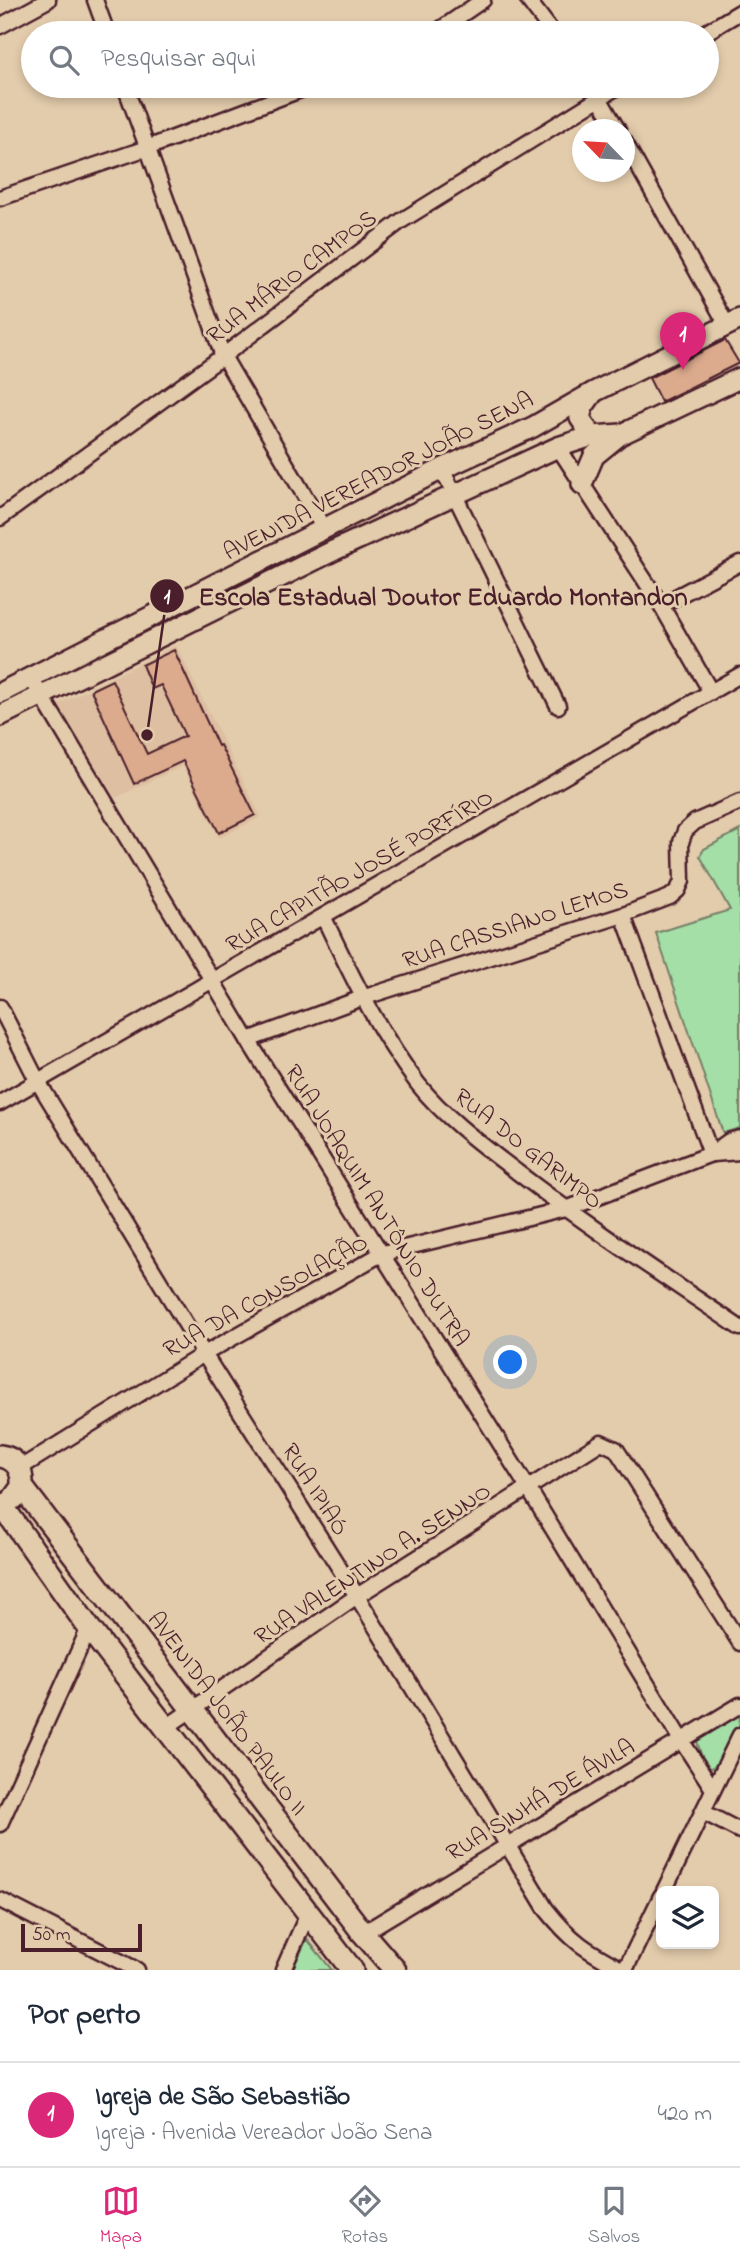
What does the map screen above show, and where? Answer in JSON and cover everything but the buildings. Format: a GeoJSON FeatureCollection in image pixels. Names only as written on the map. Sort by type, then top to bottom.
{"type":"FeatureCollection","features":[{"type":"Feature","properties":{"kind":"main road","name":"AVENIDA VEREADOR JOÃO SENA"},"geometry":{"type":"LineString","coordinates":[[0,693],[442,469],[533,427],[594,392],[733,322]]}},
{"type":"Feature","properties":{"kind":"main road","name":"AVENIDA VEREADOR JOÃO SENA"},"geometry":{"type":"LineString","coordinates":[[0,716],[335,550],[558,447],[592,436],[622,434],[740,378]]}},
{"type":"Feature","properties":{"kind":"main road"},"geometry":{"type":"LineString","coordinates":[[592,436],[580,418],[583,407],[594,392]]}},
{"type":"Feature","properties":{"kind":"main road"},"geometry":{"type":"LineString","coordinates":[[582,484],[594,456],[622,434]]}},
{"type":"Feature","properties":{"kind":"main road"},"geometry":{"type":"LineString","coordinates":[[10,1463],[10,1501],[1,1504],[89,1628],[352,1970]]}},
{"type":"Feature","properties":{"kind":"main road","name":"AVENIDA JOÃO PAULO II"},"geometry":{"type":"LineString","coordinates":[[10,1463],[192,1709],[363,1933],[395,1970]]}},
{"type":"Feature","properties":{"kind":"street"},"geometry":{"type":"LineString","coordinates":[[0,26],[47,0]]}},
{"type":"Feature","properties":{"kind":"street"},"geometry":{"type":"LineString","coordinates":[[96,0],[103,21]]}},
{"type":"Feature","properties":{"kind":"street"},"geometry":{"type":"LineString","coordinates":[[452,21],[483,0]]}},
{"type":"Feature","properties":{"kind":"street"},"geometry":{"type":"LineString","coordinates":[[528,0],[544,21]]}},
{"type":"Feature","properties":{"kind":"street"},"geometry":{"type":"LineString","coordinates":[[719,25],[740,12]]}},
{"type":"Feature","properties":{"kind":"street"},"geometry":{"type":"LineString","coordinates":[[129,98],[223,356],[324,529]]}},
{"type":"Feature","properties":{"kind":"street"},"geometry":{"type":"LineString","coordinates":[[0,198],[147,148],[279,98]]}},
{"type":"Feature","properties":{"kind":"street","name":"RUA MÁRIO CAMPOS"},"geometry":{"type":"LineString","coordinates":[[0,518],[223,356],[401,221],[586,98]]}},
{"type":"Feature","properties":{"kind":"street"},"geometry":{"type":"LineString","coordinates":[[600,98],[612,119]]}},
{"type":"Feature","properties":{"kind":"street"},"geometry":{"type":"LineString","coordinates":[[635,158],[733,322]]}},
{"type":"Feature","properties":{"kind":"street"},"geometry":{"type":"LineString","coordinates":[[558,447],[661,605],[711,692]]}},
{"type":"Feature","properties":{"kind":"street"},"geometry":{"type":"LineString","coordinates":[[442,469],[558,706]]}},
{"type":"Feature","properties":{"kind":"street"},"geometry":{"type":"LineString","coordinates":[[661,605],[740,563]]}},
{"type":"Feature","properties":{"kind":"street","name":"RUA CAPITÃO JOSÉ PORFÍRIO"},"geometry":{"type":"LineString","coordinates":[[0,1103],[740,675]]}},
{"type":"Feature","properties":{"kind":"street","name":"RUA JOAQUIM ANTÔNIO DUTRA"},"geometry":{"type":"LineString","coordinates":[[31,678],[248,1040],[383,1253],[713,1789]]}},
{"type":"Feature","properties":{"kind":"street","name":"RUA CASSIANO LEMOS"},"geometry":{"type":"LineString","coordinates":[[248,1040],[362,998],[624,915],[670,897],[678,890],[682,881],[681,842],[685,831],[695,822],[740,802]]}},
{"type":"Feature","properties":{"kind":"street"},"geometry":{"type":"LineString","coordinates":[[624,915],[711,1154]]}},
{"type":"Feature","properties":{"kind":"street","name":"RUA DO GARIMPO"},"geometry":{"type":"LineString","coordinates":[[324,918],[362,998],[417,1083],[441,1110],[566,1209],[740,1328]]}},
{"type":"Feature","properties":{"kind":"street","name":"RUA IPIAÓ"},"geometry":{"type":"LineString","coordinates":[[0,1007],[37,1080],[204,1354],[357,1596],[546,1909],[568,1936],[589,1952],[624,1970]]}},
{"type":"Feature","properties":{"kind":"street","name":"RUA DA CONSOLAÇÃO"},"geometry":{"type":"LineString","coordinates":[[10,1463],[383,1253],[566,1209],[711,1154],[729,1141],[740,1138]]}},
{"type":"Feature","properties":{"kind":"street","name":"RUA DA CONSOLAÇÃO"},"geometry":{"type":"LineString","coordinates":[[711,1154],[740,1152]]}},
{"type":"Feature","properties":{"kind":"street","name":"RUA VALENTINO A. SENNO"},"geometry":{"type":"LineString","coordinates":[[165,1728],[357,1596],[596,1444],[607,1443],[616,1448],[740,1643]]}},
{"type":"Feature","properties":{"kind":"street"},"geometry":{"type":"LineString","coordinates":[[0,1824],[89,1628]]}},
{"type":"Feature","properties":{"kind":"street","name":"RUA SINHÁ DE ÁVILA"},"geometry":{"type":"LineString","coordinates":[[363,1933],[740,1705]]}},
{"type":"Feature","properties":{"kind":"street"},"geometry":{"type":"LineString","coordinates":[[666,1886],[740,1735]]}},
{"type":"Feature","properties":{"kind":"street"},"geometry":{"type":"LineString","coordinates":[[702,1812],[740,1831]]}},
{"type":"Feature","properties":{"kind":"street"},"geometry":{"type":"LineString","coordinates":[[0,1900],[137,1970]]}},
{"type":"Feature","properties":{"kind":"street"},"geometry":{"type":"LineString","coordinates":[[624,1970],[656,1906]]}},
{"type":"Feature","properties":{"kind":"street"},"geometry":{"type":"LineString","coordinates":[[283,1970],[308,1913]]}},
{"type":"Feature","properties":{"kind":"shaded area"},"geometry":{"type":"Polygon","coordinates":[[[176,645],[261,817],[219,838],[183,766],[111,800],[57,705],[176,645]]]}},
{"type":"Feature","properties":{"kind":"green space"},"geometry":{"type":"Polygon","coordinates":[[[740,830],[740,1128],[723,1133],[656,933],[730,910],[700,856],[704,849],[740,830]]]}},
{"type":"Feature","properties":{"kind":"green space"},"geometry":{"type":"Polygon","coordinates":[[[736,1715],[740,1717],[734,1739],[720,1761],[709,1769],[702,1758],[697,1741],[736,1715]]]}},
{"type":"Feature","properties":{"kind":"green space"},"geometry":{"type":"Polygon","coordinates":[[[307,1939],[332,1970],[292,1970],[307,1939]]]}},
{"type":"Feature","properties":{"kind":"place","name":"Igreja de São Sebastião"},"geometry":{"type":"Point","coordinates":[683,370]}},
{"type":"Feature","properties":{"kind":"place","name":"Escola Estadual Doutor Eduardo Montandon"},"geometry":{"type":"Point","coordinates":[147,735]}}]}
